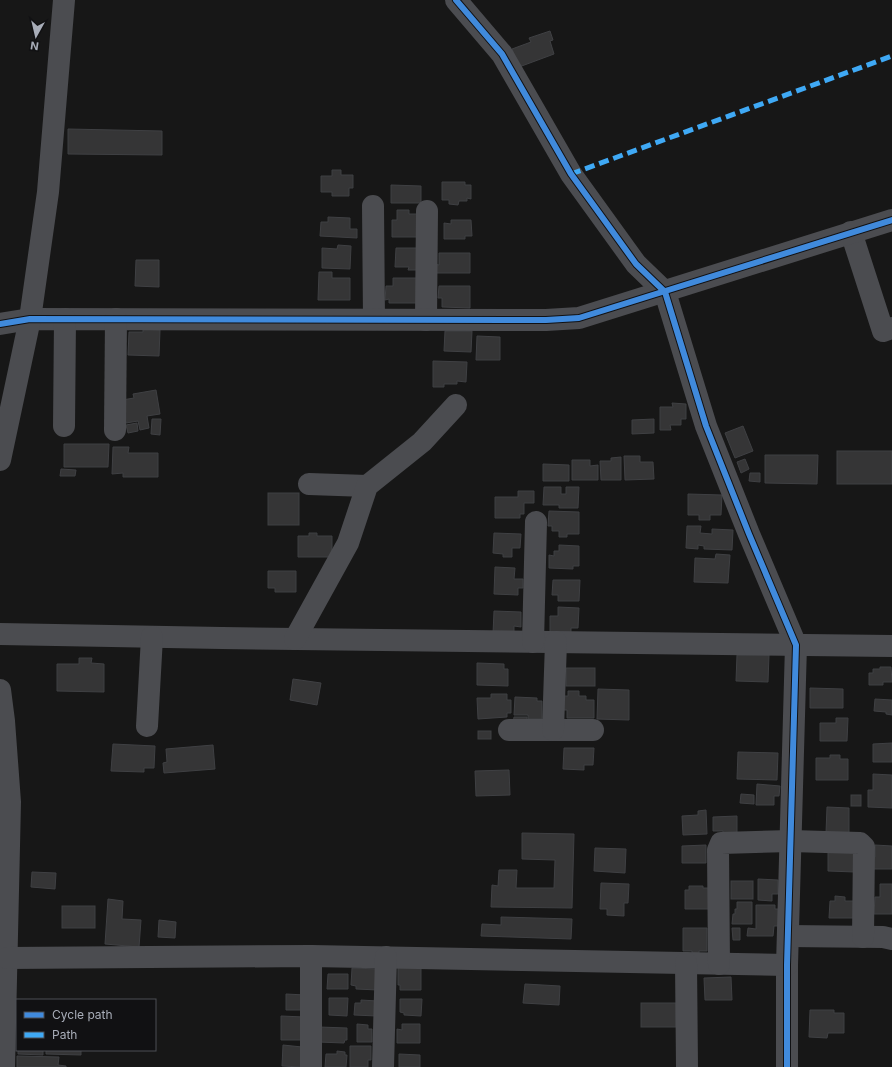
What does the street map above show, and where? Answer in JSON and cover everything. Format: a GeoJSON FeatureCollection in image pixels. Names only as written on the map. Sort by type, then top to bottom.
{"type":"FeatureCollection","features":[{"type":"Feature","properties":{"kind":"street"},"geometry":{"type":"LineString","coordinates":[[0,460],[30,319],[48,192],[64,0]]}},
{"type":"Feature","properties":{"kind":"street"},"geometry":{"type":"LineString","coordinates":[[456,0],[502,54],[571,174],[636,264],[665,292],[706,426],[748,534],[796,645],[787,965],[786,1067]]}},
{"type":"Feature","properties":{"kind":"street"},"geometry":{"type":"LineString","coordinates":[[373,206],[374,320]]}},
{"type":"Feature","properties":{"kind":"street"},"geometry":{"type":"LineString","coordinates":[[426,320],[427,211]]}},
{"type":"Feature","properties":{"kind":"street"},"geometry":{"type":"LineString","coordinates":[[0,324],[30,319],[546,320],[579,318],[892,220]]}},
{"type":"Feature","properties":{"kind":"street"},"geometry":{"type":"LineString","coordinates":[[851,232],[884,331],[892,328]]}},
{"type":"Feature","properties":{"kind":"street"},"geometry":{"type":"LineString","coordinates":[[64,426],[65,319]]}},
{"type":"Feature","properties":{"kind":"street"},"geometry":{"type":"LineString","coordinates":[[115,430],[116,319]]}},
{"type":"Feature","properties":{"kind":"street"},"geometry":{"type":"LineString","coordinates":[[295,639],[348,543],[367,486],[422,442],[456,405]]}},
{"type":"Feature","properties":{"kind":"street"},"geometry":{"type":"LineString","coordinates":[[309,484],[367,486]]}},
{"type":"Feature","properties":{"kind":"street"},"geometry":{"type":"LineString","coordinates":[[533,642],[536,522]]}},
{"type":"Feature","properties":{"kind":"street"},"geometry":{"type":"LineString","coordinates":[[0,634],[892,646]]}},
{"type":"Feature","properties":{"kind":"street"},"geometry":{"type":"LineString","coordinates":[[147,726],[152,637]]}},
{"type":"Feature","properties":{"kind":"street"},"geometry":{"type":"LineString","coordinates":[[553,730],[556,642]]}},
{"type":"Feature","properties":{"kind":"street"},"geometry":{"type":"LineString","coordinates":[[0,690],[4,721],[10,802],[7,958],[3,983],[4,1067]]}},
{"type":"Feature","properties":{"kind":"street"},"geometry":{"type":"LineString","coordinates":[[509,730],[593,730]]}},
{"type":"Feature","properties":{"kind":"street"},"geometry":{"type":"LineString","coordinates":[[719,964],[718,850],[721,842],[791,841],[860,843],[864,847],[862,937]]}},
{"type":"Feature","properties":{"kind":"street"},"geometry":{"type":"LineString","coordinates":[[788,936],[883,937],[892,939]]}},
{"type":"Feature","properties":{"kind":"street"},"geometry":{"type":"LineString","coordinates":[[7,958],[311,956],[787,965]]}},
{"type":"Feature","properties":{"kind":"street"},"geometry":{"type":"LineString","coordinates":[[311,956],[311,1067]]}},
{"type":"Feature","properties":{"kind":"street"},"geometry":{"type":"LineString","coordinates":[[383,1067],[386,957]]}},
{"type":"Feature","properties":{"kind":"street"},"geometry":{"type":"LineString","coordinates":[[686,963],[686,1067]]}},
{"type":"Feature","properties":{"kind":"building"},"geometry":{"type":"Polygon","coordinates":[[[550,31],[553,40],[550,41],[554,54],[519,67],[512,49],[531,42],[529,38],[550,31]]]}},
{"type":"Feature","properties":{"kind":"building"},"geometry":{"type":"Polygon","coordinates":[[[68,129],[162,131],[162,155],[68,154],[68,129]]]}},
{"type":"Feature","properties":{"kind":"building"},"geometry":{"type":"Polygon","coordinates":[[[332,170],[341,170],[341,175],[353,175],[353,188],[349,188],[349,196],[332,196],[332,192],[321,192],[321,176],[332,176],[332,170]]]}},
{"type":"Feature","properties":{"kind":"building"},"geometry":{"type":"Polygon","coordinates":[[[442,182],[465,182],[465,185],[471,185],[471,199],[467,198],[467,201],[459,201],[458,205],[449,204],[449,200],[442,200],[442,182]]]}},
{"type":"Feature","properties":{"kind":"building"},"geometry":{"type":"Polygon","coordinates":[[[391,185],[421,186],[421,203],[391,203],[391,185]]]}},
{"type":"Feature","properties":{"kind":"building"},"geometry":{"type":"Polygon","coordinates":[[[397,210],[409,210],[409,214],[419,214],[419,237],[392,237],[392,220],[397,220],[397,210]]]}},
{"type":"Feature","properties":{"kind":"building"},"geometry":{"type":"Polygon","coordinates":[[[328,217],[350,218],[350,229],[357,229],[357,238],[320,236],[321,222],[328,222],[328,217]]]}},
{"type":"Feature","properties":{"kind":"building"},"geometry":{"type":"Polygon","coordinates":[[[451,220],[471,220],[472,236],[465,236],[465,239],[444,239],[444,223],[451,224],[451,220]]]}},
{"type":"Feature","properties":{"kind":"building"},"geometry":{"type":"Polygon","coordinates":[[[338,245],[351,246],[350,269],[322,268],[322,248],[337,249],[338,245]]]}},
{"type":"Feature","properties":{"kind":"building"},"geometry":{"type":"Polygon","coordinates":[[[396,248],[420,248],[419,270],[408,270],[409,267],[395,267],[396,248]]]}},
{"type":"Feature","properties":{"kind":"building"},"geometry":{"type":"Polygon","coordinates":[[[439,253],[470,253],[470,273],[435,273],[434,264],[439,265],[439,253]]]}},
{"type":"Feature","properties":{"kind":"building"},"geometry":{"type":"Polygon","coordinates":[[[136,260],[159,260],[159,287],[135,286],[136,260]]]}},
{"type":"Feature","properties":{"kind":"building"},"geometry":{"type":"Polygon","coordinates":[[[319,272],[332,272],[332,278],[350,278],[350,300],[318,300],[319,272]]]}},
{"type":"Feature","properties":{"kind":"building"},"geometry":{"type":"Polygon","coordinates":[[[393,278],[418,278],[421,303],[389,303],[389,299],[385,300],[386,286],[393,286],[393,278]]]}},
{"type":"Feature","properties":{"kind":"building"},"geometry":{"type":"Polygon","coordinates":[[[439,286],[470,286],[470,308],[442,307],[442,298],[438,298],[439,286]]]}},
{"type":"Feature","properties":{"kind":"building"},"geometry":{"type":"Polygon","coordinates":[[[143,329],[160,330],[159,356],[128,355],[129,332],[143,332],[143,329]]]}},
{"type":"Feature","properties":{"kind":"building"},"geometry":{"type":"Polygon","coordinates":[[[445,331],[472,331],[471,352],[444,351],[445,331]]]}},
{"type":"Feature","properties":{"kind":"building"},"geometry":{"type":"Polygon","coordinates":[[[477,336],[500,337],[500,360],[476,360],[477,336]]]}},
{"type":"Feature","properties":{"kind":"building"},"geometry":{"type":"Polygon","coordinates":[[[433,361],[467,362],[466,382],[457,381],[457,384],[444,384],[444,387],[433,387],[433,361]]]}},
{"type":"Feature","properties":{"kind":"building"},"geometry":{"type":"Polygon","coordinates":[[[156,390],[160,414],[147,416],[149,428],[140,430],[138,421],[126,423],[122,400],[134,398],[133,394],[156,390]]]}},
{"type":"Feature","properties":{"kind":"building"},"geometry":{"type":"Polygon","coordinates":[[[672,403],[686,404],[686,419],[681,419],[681,425],[670,425],[671,430],[660,430],[660,407],[673,407],[672,403]]]}},
{"type":"Feature","properties":{"kind":"building"},"geometry":{"type":"Polygon","coordinates":[[[152,419],[161,419],[160,435],[151,434],[152,419]]]}},
{"type":"Feature","properties":{"kind":"building"},"geometry":{"type":"Polygon","coordinates":[[[654,419],[654,433],[632,434],[632,420],[654,419]]]}},
{"type":"Feature","properties":{"kind":"building"},"geometry":{"type":"Polygon","coordinates":[[[137,423],[138,431],[128,433],[126,425],[137,423]]]}},
{"type":"Feature","properties":{"kind":"building"},"geometry":{"type":"Polygon","coordinates":[[[743,426],[753,451],[735,458],[725,433],[743,426]]]}},
{"type":"Feature","properties":{"kind":"building"},"geometry":{"type":"Polygon","coordinates":[[[64,444],[109,444],[108,467],[64,467],[64,444]]]}},
{"type":"Feature","properties":{"kind":"building"},"geometry":{"type":"Polygon","coordinates":[[[113,447],[129,447],[128,453],[158,453],[158,477],[123,477],[123,473],[112,474],[113,447]]]}},
{"type":"Feature","properties":{"kind":"building"},"geometry":{"type":"Polygon","coordinates":[[[837,451],[892,451],[892,484],[837,484],[837,451]]]}},
{"type":"Feature","properties":{"kind":"building"},"geometry":{"type":"Polygon","coordinates":[[[765,455],[818,455],[817,484],[765,483],[765,455]]]}},
{"type":"Feature","properties":{"kind":"building"},"geometry":{"type":"Polygon","coordinates":[[[624,456],[640,456],[640,462],[653,462],[654,479],[625,480],[624,456]]]}},
{"type":"Feature","properties":{"kind":"building"},"geometry":{"type":"Polygon","coordinates":[[[621,457],[621,480],[601,480],[600,461],[611,461],[611,458],[621,457]]]}},
{"type":"Feature","properties":{"kind":"building"},"geometry":{"type":"Polygon","coordinates":[[[745,459],[749,469],[741,473],[737,462],[745,459]]]}},
{"type":"Feature","properties":{"kind":"building"},"geometry":{"type":"Polygon","coordinates":[[[572,460],[590,460],[590,466],[598,465],[598,480],[572,480],[572,460]]]}},
{"type":"Feature","properties":{"kind":"building"},"geometry":{"type":"Polygon","coordinates":[[[543,464],[569,465],[569,481],[543,481],[543,464]]]}},
{"type":"Feature","properties":{"kind":"building"},"geometry":{"type":"Polygon","coordinates":[[[61,469],[76,470],[75,476],[60,476],[61,469]]]}},
{"type":"Feature","properties":{"kind":"building"},"geometry":{"type":"Polygon","coordinates":[[[750,473],[760,473],[760,482],[749,481],[750,473]]]}},
{"type":"Feature","properties":{"kind":"building"},"geometry":{"type":"Polygon","coordinates":[[[544,487],[561,487],[561,494],[566,494],[566,487],[579,487],[578,508],[559,508],[559,505],[543,505],[544,487]]]}},
{"type":"Feature","properties":{"kind":"building"},"geometry":{"type":"Polygon","coordinates":[[[518,491],[534,491],[534,503],[524,503],[524,514],[520,514],[520,518],[495,518],[495,497],[518,497],[518,491]]]}},
{"type":"Feature","properties":{"kind":"building"},"geometry":{"type":"Polygon","coordinates":[[[268,493],[299,493],[299,525],[268,525],[268,493]]]}},
{"type":"Feature","properties":{"kind":"building"},"geometry":{"type":"Polygon","coordinates":[[[688,494],[722,495],[721,515],[710,515],[710,520],[699,520],[699,515],[688,515],[688,494]]]}},
{"type":"Feature","properties":{"kind":"building"},"geometry":{"type":"Polygon","coordinates":[[[549,511],[579,512],[579,534],[567,534],[567,537],[559,537],[559,531],[552,531],[552,526],[548,526],[549,511]]]}},
{"type":"Feature","properties":{"kind":"building"},"geometry":{"type":"Polygon","coordinates":[[[687,526],[701,526],[700,533],[712,534],[712,529],[733,530],[732,550],[704,549],[704,546],[698,545],[698,549],[686,548],[687,526]]]}},
{"type":"Feature","properties":{"kind":"building"},"geometry":{"type":"Polygon","coordinates":[[[309,533],[317,533],[317,536],[332,536],[332,557],[298,557],[298,536],[309,536],[309,533]]]}},
{"type":"Feature","properties":{"kind":"building"},"geometry":{"type":"Polygon","coordinates":[[[494,533],[521,534],[520,548],[512,548],[512,557],[503,557],[503,554],[493,553],[494,533]]]}},
{"type":"Feature","properties":{"kind":"building"},"geometry":{"type":"Polygon","coordinates":[[[559,545],[579,546],[579,566],[573,566],[573,569],[549,568],[549,555],[554,556],[554,551],[559,551],[559,545]]]}},
{"type":"Feature","properties":{"kind":"building"},"geometry":{"type":"Polygon","coordinates":[[[716,554],[730,555],[728,583],[694,582],[695,558],[715,559],[716,554]]]}},
{"type":"Feature","properties":{"kind":"building"},"geometry":{"type":"Polygon","coordinates":[[[495,567],[515,568],[514,579],[523,579],[523,588],[518,588],[518,595],[494,594],[495,567]]]}},
{"type":"Feature","properties":{"kind":"building"},"geometry":{"type":"Polygon","coordinates":[[[268,571],[296,571],[296,592],[275,592],[275,588],[268,588],[268,571]]]}},
{"type":"Feature","properties":{"kind":"building"},"geometry":{"type":"Polygon","coordinates":[[[553,580],[580,580],[579,601],[558,601],[558,595],[552,595],[553,580]]]}},
{"type":"Feature","properties":{"kind":"building"},"geometry":{"type":"Polygon","coordinates":[[[558,607],[579,608],[578,628],[571,628],[571,633],[550,633],[550,616],[558,616],[558,607]]]}},
{"type":"Feature","properties":{"kind":"building"},"geometry":{"type":"Polygon","coordinates":[[[494,611],[521,612],[521,627],[514,626],[514,632],[493,634],[494,611]]]}},
{"type":"Feature","properties":{"kind":"building"},"geometry":{"type":"Polygon","coordinates":[[[737,655],[769,655],[768,682],[736,681],[737,655]]]}},
{"type":"Feature","properties":{"kind":"building"},"geometry":{"type":"Polygon","coordinates":[[[79,658],[92,658],[91,663],[104,664],[104,692],[57,691],[57,664],[79,664],[79,658]]]}},
{"type":"Feature","properties":{"kind":"building"},"geometry":{"type":"Polygon","coordinates":[[[477,663],[504,664],[504,669],[508,669],[508,686],[477,685],[477,663]]]}},
{"type":"Feature","properties":{"kind":"building"},"geometry":{"type":"Polygon","coordinates":[[[880,667],[891,667],[892,682],[883,682],[883,685],[869,685],[869,673],[873,673],[873,669],[880,669],[880,667]]]}},
{"type":"Feature","properties":{"kind":"building"},"geometry":{"type":"Polygon","coordinates":[[[566,668],[595,668],[595,686],[566,686],[566,668]]]}},
{"type":"Feature","properties":{"kind":"building"},"geometry":{"type":"Polygon","coordinates":[[[293,679],[321,683],[317,705],[290,700],[293,679]]]}},
{"type":"Feature","properties":{"kind":"building"},"geometry":{"type":"Polygon","coordinates":[[[810,688],[843,689],[843,708],[810,708],[810,688]]]}},
{"type":"Feature","properties":{"kind":"building"},"geometry":{"type":"Polygon","coordinates":[[[598,689],[629,690],[629,720],[597,719],[598,689]]]}},
{"type":"Feature","properties":{"kind":"building"},"geometry":{"type":"Polygon","coordinates":[[[568,691],[579,691],[579,696],[586,696],[586,700],[594,700],[594,718],[567,718],[567,710],[561,710],[562,696],[568,696],[568,691]]]}},
{"type":"Feature","properties":{"kind":"building"},"geometry":{"type":"Polygon","coordinates":[[[491,694],[507,694],[507,700],[511,700],[511,713],[507,713],[507,717],[478,719],[477,698],[491,698],[491,694]]]}},
{"type":"Feature","properties":{"kind":"building"},"geometry":{"type":"Polygon","coordinates":[[[515,697],[537,698],[537,701],[542,701],[542,719],[528,719],[528,715],[514,715],[515,697]]]}},
{"type":"Feature","properties":{"kind":"building"},"geometry":{"type":"Polygon","coordinates":[[[875,699],[892,700],[892,715],[886,714],[886,712],[874,711],[875,699]]]}},
{"type":"Feature","properties":{"kind":"building"},"geometry":{"type":"Polygon","coordinates":[[[514,717],[527,717],[527,724],[513,723],[514,717]]]}},
{"type":"Feature","properties":{"kind":"building"},"geometry":{"type":"Polygon","coordinates":[[[836,718],[848,718],[847,741],[820,741],[820,723],[836,723],[836,718]]]}},
{"type":"Feature","properties":{"kind":"building"},"geometry":{"type":"Polygon","coordinates":[[[478,731],[491,731],[491,739],[478,739],[478,731]]]}},
{"type":"Feature","properties":{"kind":"building"},"geometry":{"type":"Polygon","coordinates":[[[892,743],[892,762],[873,762],[873,744],[892,743]]]}},
{"type":"Feature","properties":{"kind":"building"},"geometry":{"type":"Polygon","coordinates":[[[113,744],[155,746],[154,768],[144,768],[144,772],[111,771],[113,744]]]}},
{"type":"Feature","properties":{"kind":"building"},"geometry":{"type":"Polygon","coordinates":[[[213,745],[215,769],[164,773],[163,763],[167,762],[166,749],[213,745]]]}},
{"type":"Feature","properties":{"kind":"building"},"geometry":{"type":"Polygon","coordinates":[[[564,748],[594,748],[593,765],[584,765],[584,770],[563,769],[564,748]]]}},
{"type":"Feature","properties":{"kind":"building"},"geometry":{"type":"Polygon","coordinates":[[[738,752],[778,753],[777,780],[737,779],[738,752]]]}},
{"type":"Feature","properties":{"kind":"building"},"geometry":{"type":"Polygon","coordinates":[[[830,755],[840,755],[840,759],[848,759],[848,780],[816,780],[816,758],[830,758],[830,755]]]}},
{"type":"Feature","properties":{"kind":"building"},"geometry":{"type":"Polygon","coordinates":[[[509,770],[510,795],[476,796],[475,771],[509,770]]]}},
{"type":"Feature","properties":{"kind":"building"},"geometry":{"type":"Polygon","coordinates":[[[873,774],[892,775],[892,808],[868,807],[868,790],[873,790],[873,774]]]}},
{"type":"Feature","properties":{"kind":"building"},"geometry":{"type":"Polygon","coordinates":[[[757,784],[780,786],[779,796],[774,796],[774,805],[756,805],[757,784]]]}},
{"type":"Feature","properties":{"kind":"building"},"geometry":{"type":"Polygon","coordinates":[[[741,794],[754,795],[754,804],[740,803],[741,794]]]}},
{"type":"Feature","properties":{"kind":"building"},"geometry":{"type":"Polygon","coordinates":[[[851,795],[861,795],[861,806],[851,806],[851,795]]]}},
{"type":"Feature","properties":{"kind":"building"},"geometry":{"type":"Polygon","coordinates":[[[827,807],[849,808],[849,833],[826,833],[827,807]]]}},
{"type":"Feature","properties":{"kind":"building"},"geometry":{"type":"Polygon","coordinates":[[[706,810],[707,834],[683,835],[682,816],[698,815],[698,811],[706,810]]]}},
{"type":"Feature","properties":{"kind":"building"},"geometry":{"type":"Polygon","coordinates":[[[737,816],[737,836],[723,836],[723,831],[713,831],[713,817],[737,816]]]}},
{"type":"Feature","properties":{"kind":"building"},"geometry":{"type":"Polygon","coordinates":[[[522,833],[574,834],[572,908],[491,907],[492,885],[498,886],[499,870],[517,870],[516,888],[554,888],[555,860],[522,859],[522,833]]]}},
{"type":"Feature","properties":{"kind":"building"},"geometry":{"type":"Polygon","coordinates":[[[706,845],[706,863],[682,863],[682,846],[706,845]]]}},
{"type":"Feature","properties":{"kind":"building"},"geometry":{"type":"Polygon","coordinates":[[[875,845],[892,846],[892,869],[871,869],[872,857],[875,857],[875,845]]]}},
{"type":"Feature","properties":{"kind":"building"},"geometry":{"type":"Polygon","coordinates":[[[856,847],[855,872],[828,871],[828,851],[856,847]]]}},
{"type":"Feature","properties":{"kind":"building"},"geometry":{"type":"Polygon","coordinates":[[[595,848],[626,849],[625,873],[594,871],[595,848]]]}},
{"type":"Feature","properties":{"kind":"building"},"geometry":{"type":"Polygon","coordinates":[[[32,872],[56,873],[55,889],[31,887],[32,872]]]}},
{"type":"Feature","properties":{"kind":"building"},"geometry":{"type":"Polygon","coordinates":[[[758,879],[778,880],[778,894],[772,894],[772,901],[758,900],[758,879]]]}},
{"type":"Feature","properties":{"kind":"building"},"geometry":{"type":"Polygon","coordinates":[[[731,881],[753,881],[753,899],[731,899],[731,881]]]}},
{"type":"Feature","properties":{"kind":"building"},"geometry":{"type":"Polygon","coordinates":[[[601,883],[629,884],[628,903],[624,903],[624,916],[607,915],[607,909],[600,909],[601,883]]]}},
{"type":"Feature","properties":{"kind":"building"},"geometry":{"type":"Polygon","coordinates":[[[880,884],[892,884],[892,914],[874,914],[875,897],[880,897],[880,884]]]}},
{"type":"Feature","properties":{"kind":"building"},"geometry":{"type":"Polygon","coordinates":[[[689,886],[703,886],[703,888],[712,888],[714,909],[685,909],[685,890],[689,890],[689,886]]]}},
{"type":"Feature","properties":{"kind":"building"},"geometry":{"type":"Polygon","coordinates":[[[835,896],[845,897],[845,901],[856,901],[855,918],[829,918],[830,901],[835,901],[835,896]]]}},
{"type":"Feature","properties":{"kind":"building"},"geometry":{"type":"Polygon","coordinates":[[[108,899],[123,901],[122,919],[141,920],[139,947],[105,944],[108,899]]]}},
{"type":"Feature","properties":{"kind":"building"},"geometry":{"type":"Polygon","coordinates":[[[737,902],[752,902],[752,924],[732,924],[733,914],[735,914],[735,909],[737,909],[737,902]]]}},
{"type":"Feature","properties":{"kind":"building"},"geometry":{"type":"Polygon","coordinates":[[[756,905],[775,905],[775,909],[780,909],[780,926],[774,926],[773,936],[747,936],[748,928],[756,929],[756,905]]]}},
{"type":"Feature","properties":{"kind":"building"},"geometry":{"type":"Polygon","coordinates":[[[62,906],[95,906],[95,928],[62,928],[62,906]]]}},
{"type":"Feature","properties":{"kind":"building"},"geometry":{"type":"Polygon","coordinates":[[[501,917],[572,919],[571,939],[481,936],[482,924],[501,925],[501,917]]]}},
{"type":"Feature","properties":{"kind":"building"},"geometry":{"type":"Polygon","coordinates":[[[159,920],[176,922],[175,938],[158,937],[159,920]]]}},
{"type":"Feature","properties":{"kind":"building"},"geometry":{"type":"Polygon","coordinates":[[[683,928],[707,928],[707,951],[699,951],[699,955],[692,955],[692,951],[683,951],[683,928]]]}},
{"type":"Feature","properties":{"kind":"building"},"geometry":{"type":"Polygon","coordinates":[[[732,928],[740,928],[740,940],[733,940],[732,928]]]}},
{"type":"Feature","properties":{"kind":"building"},"geometry":{"type":"Polygon","coordinates":[[[398,964],[421,964],[421,990],[400,990],[400,985],[398,985],[398,964]]]}},
{"type":"Feature","properties":{"kind":"building"},"geometry":{"type":"Polygon","coordinates":[[[352,968],[379,969],[378,990],[356,989],[356,986],[351,985],[352,968]]]}},
{"type":"Feature","properties":{"kind":"building"},"geometry":{"type":"Polygon","coordinates":[[[328,974],[348,974],[348,989],[327,989],[328,974]]]}},
{"type":"Feature","properties":{"kind":"building"},"geometry":{"type":"Polygon","coordinates":[[[731,977],[732,1000],[705,1000],[704,978],[731,977]]]}},
{"type":"Feature","properties":{"kind":"building"},"geometry":{"type":"Polygon","coordinates":[[[525,984],[560,986],[559,1005],[523,1003],[525,984]]]}},
{"type":"Feature","properties":{"kind":"building"},"geometry":{"type":"Polygon","coordinates":[[[286,994],[305,995],[305,1010],[286,1010],[286,994]]]}},
{"type":"Feature","properties":{"kind":"building"},"geometry":{"type":"Polygon","coordinates":[[[329,998],[348,998],[347,1016],[329,1015],[329,998]]]}},
{"type":"Feature","properties":{"kind":"building"},"geometry":{"type":"Polygon","coordinates":[[[400,999],[422,999],[421,1016],[404,1015],[404,1013],[400,1012],[400,999]]]}},
{"type":"Feature","properties":{"kind":"building"},"geometry":{"type":"Polygon","coordinates":[[[361,1000],[377,1001],[377,1016],[354,1015],[355,1003],[361,1003],[361,1000]]]}},
{"type":"Feature","properties":{"kind":"building"},"geometry":{"type":"Polygon","coordinates":[[[641,1003],[676,1003],[676,1027],[641,1027],[641,1003]]]}},
{"type":"Feature","properties":{"kind":"building"},"geometry":{"type":"Polygon","coordinates":[[[810,1010],[834,1010],[834,1013],[844,1013],[844,1033],[828,1033],[827,1038],[809,1037],[810,1010]]]}},
{"type":"Feature","properties":{"kind":"building"},"geometry":{"type":"Polygon","coordinates":[[[281,1016],[304,1017],[303,1040],[281,1040],[281,1016]]]}},
{"type":"Feature","properties":{"kind":"building"},"geometry":{"type":"Polygon","coordinates":[[[357,1024],[368,1025],[368,1029],[372,1029],[372,1042],[357,1042],[357,1024]]]}},
{"type":"Feature","properties":{"kind":"building"},"geometry":{"type":"Polygon","coordinates":[[[402,1024],[420,1024],[420,1043],[397,1043],[397,1029],[402,1030],[402,1024]]]}},
{"type":"Feature","properties":{"kind":"building"},"geometry":{"type":"Polygon","coordinates":[[[319,1027],[347,1028],[347,1040],[345,1040],[344,1043],[318,1042],[319,1027]]]}},
{"type":"Feature","properties":{"kind":"building"},"geometry":{"type":"Polygon","coordinates":[[[283,1045],[302,1047],[301,1067],[282,1066],[283,1045]]]}},
{"type":"Feature","properties":{"kind":"building"},"geometry":{"type":"Polygon","coordinates":[[[350,1046],[371,1046],[371,1060],[368,1060],[368,1067],[350,1067],[350,1046]]]}},
{"type":"Feature","properties":{"kind":"building"},"geometry":{"type":"Polygon","coordinates":[[[18,1051],[43,1051],[43,1055],[18,1054],[18,1051]]]}},
{"type":"Feature","properties":{"kind":"building"},"geometry":{"type":"Polygon","coordinates":[[[46,1051],[81,1051],[81,1055],[46,1054],[46,1051]]]}},
{"type":"Feature","properties":{"kind":"building"},"geometry":{"type":"Polygon","coordinates":[[[337,1051],[345,1052],[345,1055],[347,1055],[346,1067],[325,1067],[326,1054],[337,1054],[337,1051]]]}},
{"type":"Feature","properties":{"kind":"building"},"geometry":{"type":"Polygon","coordinates":[[[399,1054],[420,1055],[420,1067],[399,1067],[399,1054]]]}},
{"type":"Feature","properties":{"kind":"building"},"geometry":{"type":"Polygon","coordinates":[[[17,1056],[59,1057],[58,1065],[66,1067],[17,1067],[17,1056]]]}},
{"type":"Feature","properties":{"kind":"marked path"},"geometry":{"type":"LineString","coordinates":[[571,174],[892,56]]}},
{"type":"Feature","properties":{"kind":"cycle path"},"geometry":{"type":"LineString","coordinates":[[456,0],[502,54],[571,174],[636,264],[665,292],[706,426],[749,534],[796,645],[787,965],[787,1067]]}},
{"type":"Feature","properties":{"kind":"cycle path"},"geometry":{"type":"LineString","coordinates":[[0,324],[30,319],[546,320],[579,318],[892,220]]}}]}
